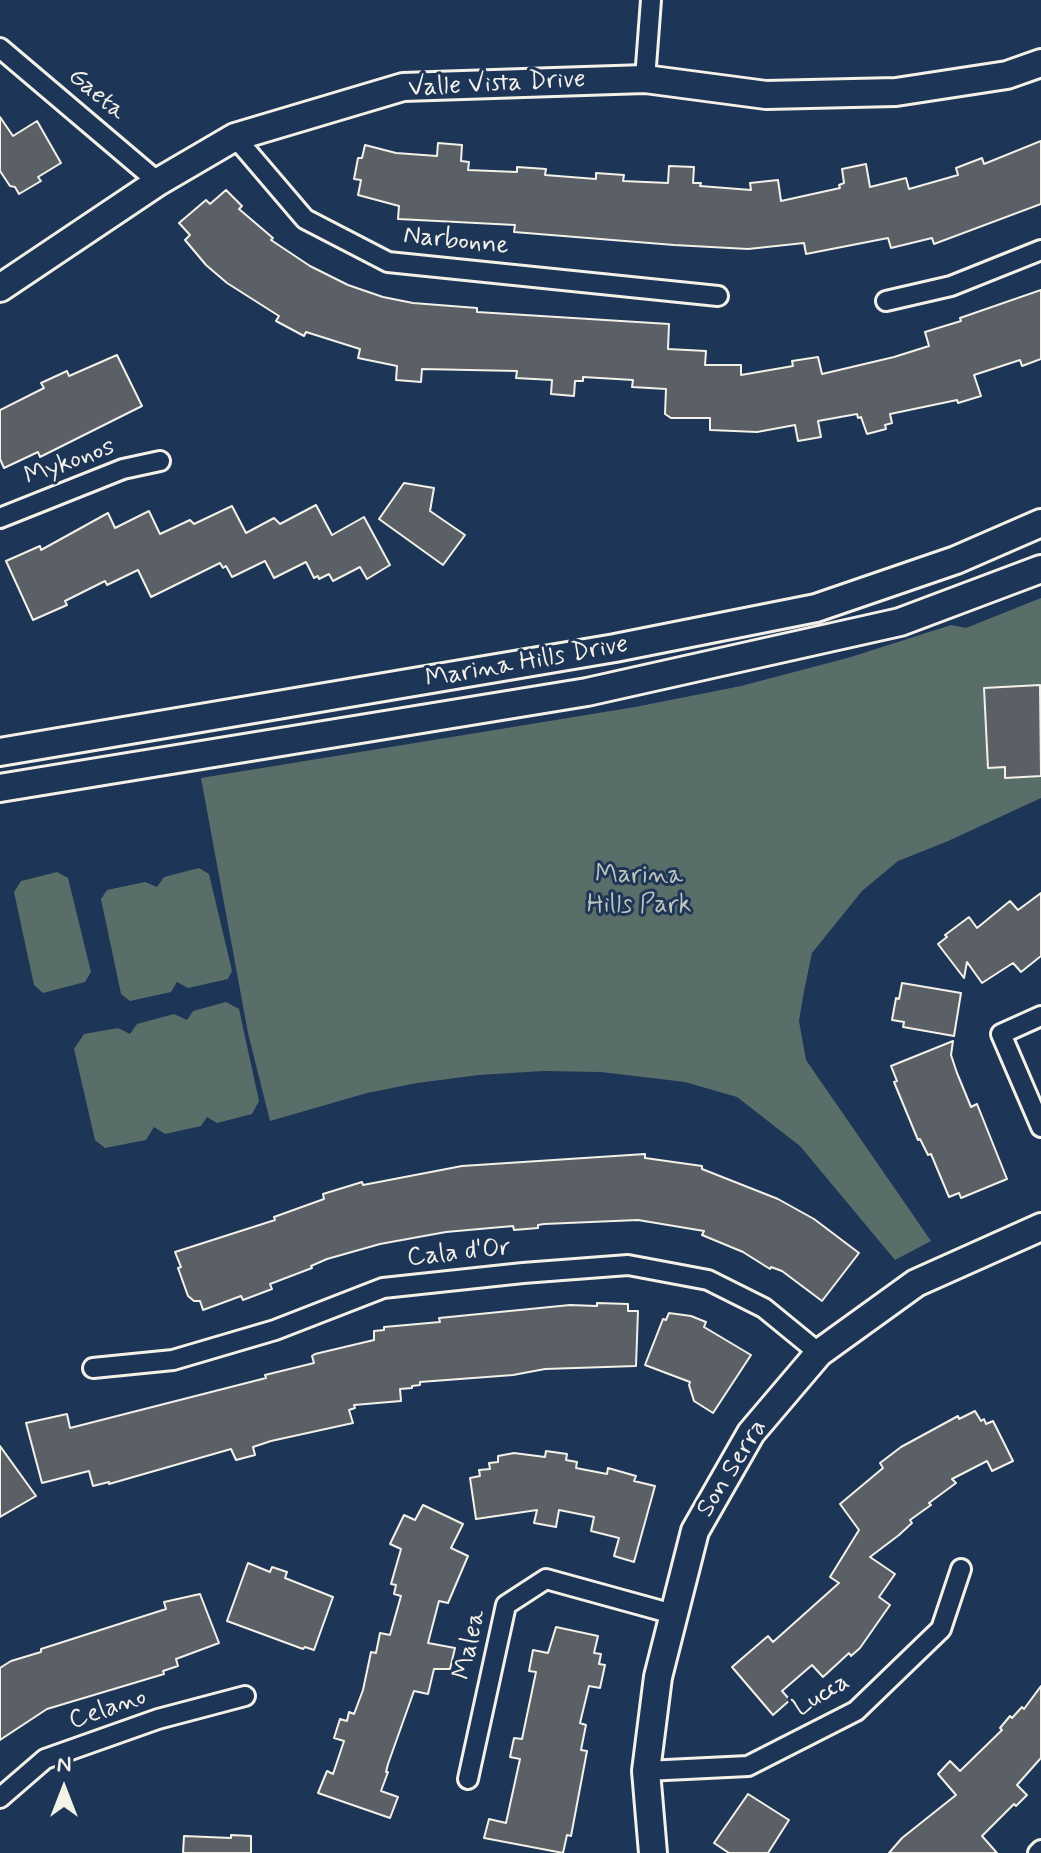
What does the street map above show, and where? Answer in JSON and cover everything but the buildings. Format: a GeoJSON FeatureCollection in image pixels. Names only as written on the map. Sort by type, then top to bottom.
{"type":"FeatureCollection","features":[{"type":"Feature","properties":{"kind":"street"},"geometry":{"type":"LineString","coordinates":[[645,79],[651,0]]}},
{"type":"Feature","properties":{"kind":"street","name":"Gaeta"},"geometry":{"type":"LineString","coordinates":[[0,48],[158,182]]}},
{"type":"Feature","properties":{"kind":"street","name":"Valle Vista Drive"},"geometry":{"type":"LineString","coordinates":[[0,288],[158,182],[235,137],[403,87],[645,79],[766,95],[896,92],[1007,75],[1041,63]]}},
{"type":"Feature","properties":{"kind":"street","name":"Narbonne"},"geometry":{"type":"LineString","coordinates":[[235,137],[305,219],[388,262],[718,296]]}},
{"type":"Feature","properties":{"kind":"street"},"geometry":{"type":"LineString","coordinates":[[886,301],[951,286],[1041,250]]}},
{"type":"Feature","properties":{"kind":"street","name":"Mykonos"},"geometry":{"type":"LineString","coordinates":[[0,518],[123,469],[160,461]]}},
{"type":"Feature","properties":{"kind":"street","name":"Marina Hills Drive"},"geometry":{"type":"LineString","coordinates":[[0,752],[615,648],[816,608],[956,560],[1041,523]]}},
{"type":"Feature","properties":{"kind":"street","name":"Marina Hills Drive"},"geometry":{"type":"LineString","coordinates":[[0,788],[587,692],[900,622],[1041,569]]}},
{"type":"Feature","properties":{"kind":"street"},"geometry":{"type":"LineString","coordinates":[[1041,1016],[1001,1034],[1041,1127]]}},
{"type":"Feature","properties":{"kind":"street","name":"Son Serra"},"geometry":{"type":"LineString","coordinates":[[653,1853],[646,1771],[658,1677],[695,1531],[751,1433],[819,1353],[916,1283],[1041,1227]]}},
{"type":"Feature","properties":{"kind":"street","name":"Cala d'Or"},"geometry":{"type":"LineString","coordinates":[[93,1368],[173,1360],[275,1330],[383,1288],[628,1265],[708,1280],[764,1308],[819,1353]]}},
{"type":"Feature","properties":{"kind":"street","name":"Lucca"},"geometry":{"type":"LineString","coordinates":[[646,1771],[748,1766],[856,1711],[941,1629],[961,1569]]}},
{"type":"Feature","properties":{"kind":"street","name":"Malea"},"geometry":{"type":"LineString","coordinates":[[468,1779],[506,1605],[546,1579],[673,1614]]}},
{"type":"Feature","properties":{"kind":"street","name":"Celano"},"geometry":{"type":"LineString","coordinates":[[0,1798],[45,1759],[158,1719],[245,1696]]}},
{"type":"Feature","properties":{"kind":"green space","name":"Marina Hills Park"},"geometry":{"type":"Polygon","coordinates":[[[1041,598],[1041,798],[898,861],[862,891],[812,953],[804,991],[799,1021],[806,1060],[931,1241],[895,1260],[800,1146],[737,1097],[685,1082],[601,1072],[543,1071],[479,1075],[367,1093],[270,1121],[248,1033],[201,778],[635,707],[741,686],[851,657],[951,625],[966,628],[1041,598]]]}},
{"type":"Feature","properties":{"kind":"green space"},"geometry":{"type":"Polygon","coordinates":[[[199,868],[209,874],[232,971],[228,979],[188,988],[177,982],[171,992],[130,1001],[121,994],[101,899],[107,890],[145,882],[157,887],[164,877],[199,868]]]}},
{"type":"Feature","properties":{"kind":"green space"},"geometry":{"type":"Polygon","coordinates":[[[57,872],[68,878],[91,972],[85,982],[43,993],[34,985],[14,892],[21,881],[57,872]]]}},
{"type":"Feature","properties":{"kind":"green space"},"geometry":{"type":"Polygon","coordinates":[[[226,1002],[239,1009],[259,1101],[252,1114],[217,1123],[207,1117],[201,1126],[165,1134],[154,1127],[146,1140],[105,1148],[95,1140],[74,1049],[84,1034],[118,1028],[130,1034],[137,1024],[174,1014],[187,1020],[193,1011],[226,1002]]]}}]}
